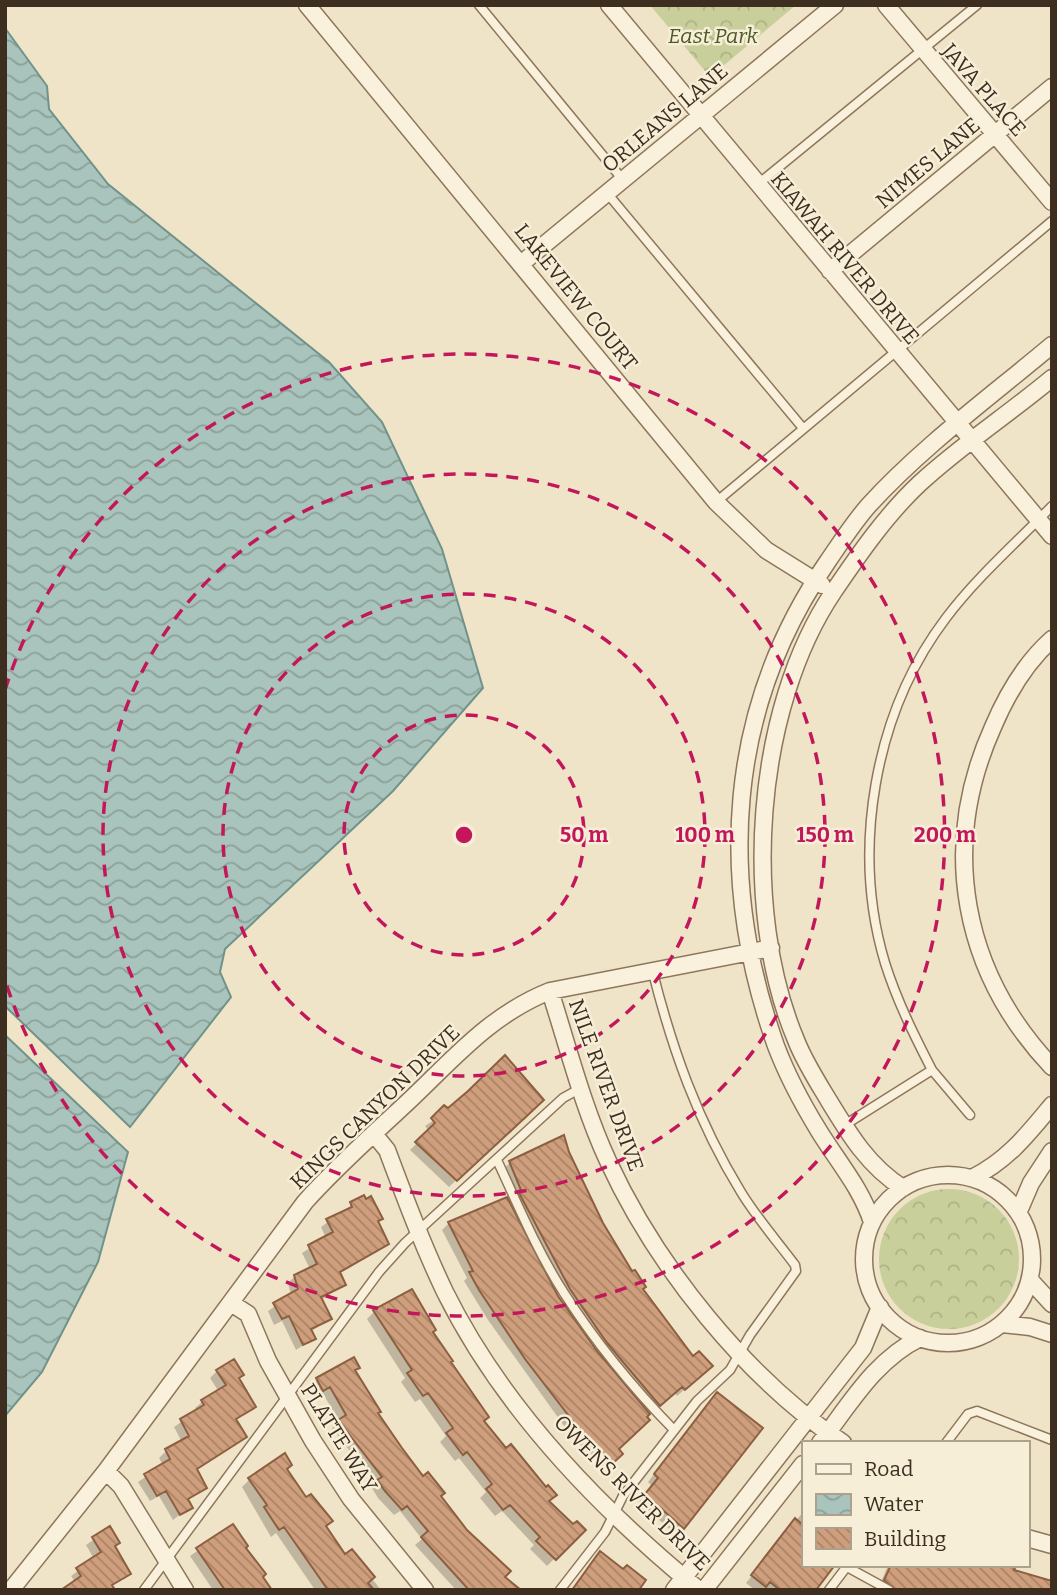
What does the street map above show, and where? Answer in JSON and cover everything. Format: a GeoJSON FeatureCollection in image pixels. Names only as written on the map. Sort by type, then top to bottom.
{"type":"FeatureCollection","features":[{"type":"Feature","properties":{"kind":"street","name":"LAKEVIEW COURT"},"geometry":{"type":"LineString","coordinates":[[307,5],[716,502],[766,550],[834,592]]}},
{"type":"Feature","properties":{"kind":"street","name":"KIAWAH RIVER DRIVE"},"geometry":{"type":"LineString","coordinates":[[609,5],[757,186],[1052,536]]}},
{"type":"Feature","properties":{"kind":"street","name":"ORLEANS LANE"},"geometry":{"type":"LineString","coordinates":[[522,263],[835,5]]}},
{"type":"Feature","properties":{"kind":"street","name":"JAVA PLACE"},"geometry":{"type":"LineString","coordinates":[[886,5],[1052,202]]}},
{"type":"Feature","properties":{"kind":"street","name":"NIMES LANE"},"geometry":{"type":"LineString","coordinates":[[830,271],[1052,87]]}},
{"type":"Feature","properties":{"kind":"street"},"geometry":{"type":"LineString","coordinates":[[872,1222],[860,1191],[819,1130],[795,1088],[778,1050],[748,952],[739,860],[739,818],[746,764],[771,669],[815,580],[867,507],[957,425],[1052,345]]}},
{"type":"Feature","properties":{"kind":"street"},"geometry":{"type":"LineString","coordinates":[[903,1188],[885,1176],[869,1160],[843,1126],[796,1041],[782,1001],[766,912],[763,820],[770,768],[789,685],[811,629],[834,592],[887,519],[917,485],[1052,378]]}},
{"type":"Feature","properties":{"kind":"street"},"geometry":{"type":"LineString","coordinates":[[1052,639],[1008,693],[981,753],[968,807],[963,848],[965,891],[972,930],[996,992],[1027,1041],[1052,1067]]}},
{"type":"Feature","properties":{"kind":"street","name":"KINGS CANYON DRIVE"},"geometry":{"type":"LineString","coordinates":[[11,1590],[106,1471],[305,1202],[488,1026],[517,1004],[550,991],[652,969],[771,948]]}},
{"type":"Feature","properties":{"kind":"street","name":"NILE RIVER DRIVE"},"geometry":{"type":"LineString","coordinates":[[550,991],[607,1159],[640,1225],[693,1300],[740,1352],[810,1418],[824,1438]]}},
{"type":"Feature","properties":{"kind":"street"},"geometry":{"type":"LineString","coordinates":[[972,1178],[989,1170],[1017,1148],[1052,1105]]}},
{"type":"Feature","properties":{"kind":"street","name":"OWENS RIVER DRIVE"},"geometry":{"type":"LineString","coordinates":[[374,1134],[387,1150],[446,1293],[512,1399],[558,1456],[679,1583],[702,1590]]}},
{"type":"Feature","properties":{"kind":"street"},"geometry":{"type":"LineString","coordinates":[[1018,1211],[1031,1183],[1052,1152]]}},
{"type":"Feature","properties":{"kind":"street"},"geometry":{"type":"LineString","coordinates":[[949,1175],[972,1178],[992,1187],[1018,1211],[1028,1233],[1033,1257],[1030,1280],[1024,1297],[1002,1324],[977,1338],[949,1343],[920,1338],[904,1330],[880,1307],[869,1288],[864,1266],[865,1244],[872,1222],[885,1203],[903,1188],[925,1178],[949,1175]]}},
{"type":"Feature","properties":{"kind":"street"},"geometry":{"type":"LineString","coordinates":[[1030,1280],[1052,1304]]}},
{"type":"Feature","properties":{"kind":"street","name":"PLATTE WAY"},"geometry":{"type":"LineString","coordinates":[[231,1303],[248,1314],[268,1361],[288,1397],[351,1499],[425,1590]]}},
{"type":"Feature","properties":{"kind":"street"},"geometry":{"type":"LineString","coordinates":[[679,1583],[863,1348],[880,1307]]}},
{"type":"Feature","properties":{"kind":"street"},"geometry":{"type":"LineString","coordinates":[[1002,1324],[1030,1327],[1052,1334]]}},
{"type":"Feature","properties":{"kind":"street"},"geometry":{"type":"LineString","coordinates":[[824,1438],[878,1368],[894,1352],[920,1338]]}},
{"type":"Feature","properties":{"kind":"street"},"geometry":{"type":"LineString","coordinates":[[702,1590],[802,1465]]}},
{"type":"Feature","properties":{"kind":"street"},"geometry":{"type":"LineString","coordinates":[[106,1471],[121,1486],[185,1590]]}},
{"type":"Feature","properties":{"kind":"street"},"geometry":{"type":"LineString","coordinates":[[1029,1539],[1052,1545]]}},
{"type":"Feature","properties":{"kind":"lane"},"geometry":{"type":"LineString","coordinates":[[479,5],[623,180]]}},
{"type":"Feature","properties":{"kind":"lane"},"geometry":{"type":"LineString","coordinates":[[757,186],[977,5]]}},
{"type":"Feature","properties":{"kind":"lane"},"geometry":{"type":"LineString","coordinates":[[607,193],[802,427]]}},
{"type":"Feature","properties":{"kind":"lane"},"geometry":{"type":"LineString","coordinates":[[716,502],[802,427],[1052,221]]}},
{"type":"Feature","properties":{"kind":"lane"},"geometry":{"type":"LineString","coordinates":[[970,1115],[932,1070],[902,1012],[885,961],[874,912],[871,820],[881,761],[897,706],[919,661],[945,619],[980,578],[1052,506]]}},
{"type":"Feature","properties":{"kind":"lane"},"geometry":{"type":"LineString","coordinates":[[560,1590],[605,1532],[623,1496],[696,1401],[730,1370],[794,1276],[795,1265],[742,1194],[709,1137],[667,1030],[652,969]]}},
{"type":"Feature","properties":{"kind":"lane"},"geometry":{"type":"LineString","coordinates":[[843,1126],[932,1070]]}},
{"type":"Feature","properties":{"kind":"lane"},"geometry":{"type":"LineString","coordinates":[[144,1590],[379,1272],[405,1243],[563,1098],[581,1088]]}},
{"type":"Feature","properties":{"kind":"lane"},"geometry":{"type":"LineString","coordinates":[[497,1160],[538,1248],[563,1293],[598,1344],[674,1430]]}},
{"type":"Feature","properties":{"kind":"lane"},"geometry":{"type":"LineString","coordinates":[[948,1441],[968,1414],[977,1411],[1052,1440]]}},
{"type":"Feature","properties":{"kind":"lane"},"geometry":{"type":"LineString","coordinates":[[829,1590],[847,1567]]}},
{"type":"Feature","properties":{"kind":"lane"},"geometry":{"type":"LineString","coordinates":[[850,1567],[889,1590]]}},
{"type":"Feature","properties":{"kind":"green space","name":"East Park"},"geometry":{"type":"Polygon","coordinates":[[[650,5],[796,5],[710,77],[650,5]]]}},
{"type":"Feature","properties":{"kind":"green space"},"geometry":{"type":"Polygon","coordinates":[[[949,1189],[976,1194],[999,1209],[1014,1232],[1019,1259],[1014,1286],[999,1309],[976,1324],[949,1329],[922,1324],[899,1309],[884,1286],[879,1259],[884,1232],[899,1209],[922,1194],[949,1189]]]}},
{"type":"Feature","properties":{"kind":"water"},"geometry":{"type":"Polygon","coordinates":[[[5,28],[47,86],[49,109],[108,184],[329,362],[382,422],[442,549],[483,688],[393,791],[225,949],[220,972],[231,997],[130,1127],[5,1006],[5,28]]]}},
{"type":"Feature","properties":{"kind":"water"},"geometry":{"type":"Polygon","coordinates":[[[5,1035],[128,1152],[98,1262],[42,1372],[5,1416],[5,1035]]]}},
{"type":"Feature","properties":{"kind":"building"},"geometry":{"type":"Polygon","coordinates":[[[505,1055],[544,1100],[457,1181],[415,1142],[435,1123],[431,1118],[444,1105],[448,1108],[505,1055]]]}},
{"type":"Feature","properties":{"kind":"building"},"geometry":{"type":"Polygon","coordinates":[[[564,1135],[569,1152],[603,1223],[632,1271],[635,1270],[646,1287],[643,1289],[693,1356],[699,1351],[713,1366],[685,1390],[682,1387],[660,1406],[607,1343],[570,1289],[518,1191],[521,1190],[509,1161],[564,1135]]]}},
{"type":"Feature","properties":{"kind":"building"},"geometry":{"type":"Polygon","coordinates":[[[364,1195],[366,1199],[371,1196],[383,1219],[378,1221],[389,1244],[340,1272],[346,1285],[321,1297],[332,1319],[311,1329],[316,1339],[303,1345],[289,1316],[282,1319],[273,1303],[298,1289],[294,1275],[317,1264],[308,1245],[333,1232],[326,1219],[352,1207],[350,1202],[364,1195]]]}},
{"type":"Feature","properties":{"kind":"building"},"geometry":{"type":"Polygon","coordinates":[[[507,1197],[558,1296],[597,1351],[650,1414],[647,1417],[650,1420],[619,1449],[623,1454],[612,1464],[594,1444],[592,1446],[525,1359],[479,1290],[469,1272],[473,1271],[448,1222],[507,1197]]]}},
{"type":"Feature","properties":{"kind":"building"},"geometry":{"type":"Polygon","coordinates":[[[412,1289],[436,1330],[433,1332],[453,1361],[451,1362],[489,1417],[484,1421],[506,1448],[511,1444],[546,1487],[548,1485],[557,1495],[549,1501],[573,1524],[577,1521],[586,1530],[556,1560],[536,1541],[540,1537],[510,1505],[503,1510],[486,1489],[492,1484],[467,1452],[463,1455],[446,1433],[453,1428],[428,1393],[423,1396],[407,1373],[412,1370],[373,1310],[412,1289]]]}},
{"type":"Feature","properties":{"kind":"building"},"geometry":{"type":"Polygon","coordinates":[[[354,1357],[360,1368],[355,1370],[381,1412],[378,1413],[402,1448],[423,1476],[428,1472],[445,1493],[441,1496],[467,1530],[511,1571],[505,1577],[521,1590],[469,1590],[421,1537],[428,1531],[407,1506],[402,1510],[377,1480],[382,1477],[338,1420],[346,1415],[330,1387],[323,1391],[316,1378],[354,1357]]]}},
{"type":"Feature","properties":{"kind":"building"},"geometry":{"type":"Polygon","coordinates":[[[234,1359],[244,1375],[239,1378],[256,1407],[236,1419],[247,1437],[197,1469],[207,1488],[188,1499],[193,1508],[180,1515],[166,1491],[157,1496],[144,1474],[170,1459],[165,1449],[189,1436],[180,1419],[204,1405],[201,1400],[226,1385],[216,1370],[234,1359]]]}},
{"type":"Feature","properties":{"kind":"building"},"geometry":{"type":"Polygon","coordinates":[[[717,1392],[763,1428],[684,1529],[645,1494],[658,1478],[654,1474],[717,1392]]]}},
{"type":"Feature","properties":{"kind":"building"},"geometry":{"type":"Polygon","coordinates":[[[285,1453],[292,1465],[287,1469],[306,1497],[311,1494],[333,1521],[326,1526],[345,1554],[352,1549],[375,1577],[368,1583],[374,1590],[328,1590],[284,1527],[279,1530],[264,1507],[267,1505],[248,1478],[285,1453]]]}},
{"type":"Feature","properties":{"kind":"building"},"geometry":{"type":"Polygon","coordinates":[[[795,1518],[802,1524],[802,1567],[833,1567],[816,1590],[780,1590],[770,1582],[766,1587],[751,1575],[795,1518]]]}},
{"type":"Feature","properties":{"kind":"building"},"geometry":{"type":"Polygon","coordinates":[[[233,1524],[248,1546],[246,1548],[266,1574],[263,1577],[272,1590],[225,1590],[196,1548],[233,1524]]]}},
{"type":"Feature","properties":{"kind":"building"},"geometry":{"type":"Polygon","coordinates":[[[110,1526],[120,1543],[115,1546],[131,1574],[112,1585],[115,1590],[61,1590],[81,1576],[76,1568],[101,1552],[92,1537],[110,1526]]]}},
{"type":"Feature","properties":{"kind":"building"},"geometry":{"type":"Polygon","coordinates":[[[600,1551],[623,1569],[627,1565],[646,1580],[639,1590],[572,1590],[600,1551]]]}},
{"type":"Feature","properties":{"kind":"building"},"geometry":{"type":"Polygon","coordinates":[[[890,1567],[1013,1567],[1014,1570],[1052,1581],[1052,1590],[895,1590],[884,1580],[890,1567]]]}}]}
